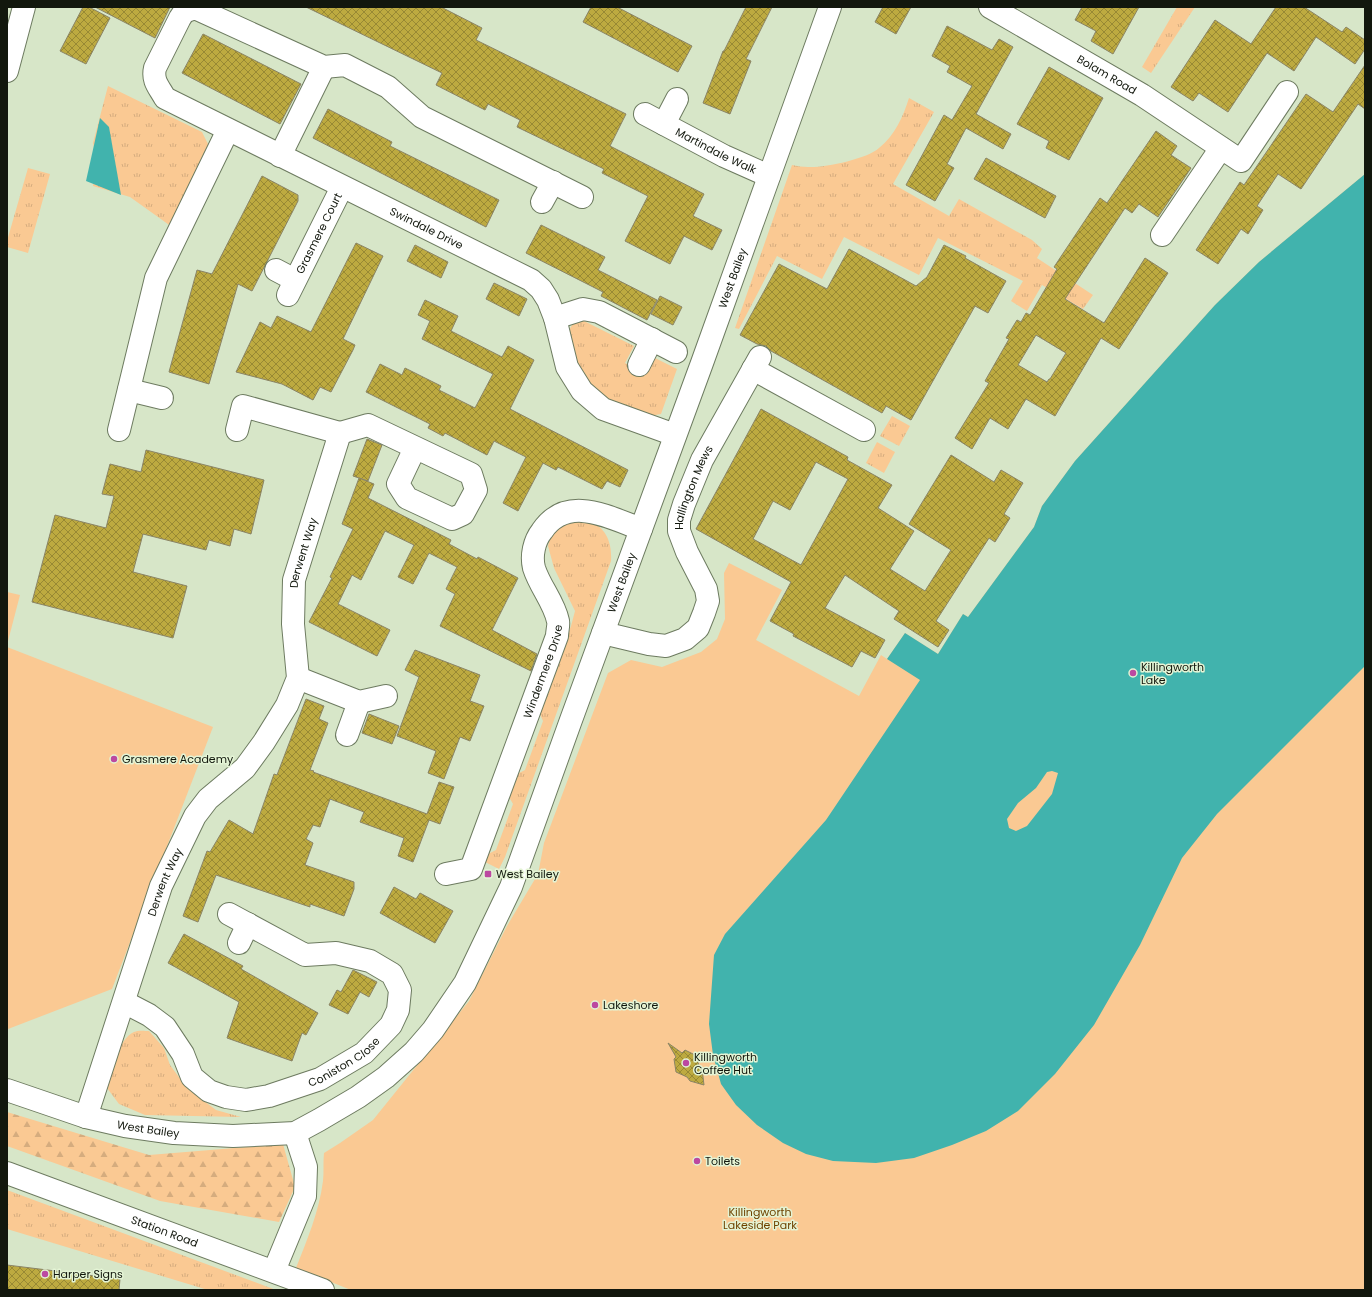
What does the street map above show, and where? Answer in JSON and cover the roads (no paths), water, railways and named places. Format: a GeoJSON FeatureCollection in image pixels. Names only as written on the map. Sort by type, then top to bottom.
{"type":"FeatureCollection","features":[{"type":"Feature","properties":{"kind":"street"},"geometry":{"type":"LineString","coordinates":[[7,71],[24,7]]}},
{"type":"Feature","properties":{"kind":"street","name":"West Bailey"},"geometry":{"type":"LineString","coordinates":[[7,1090],[86,1117],[125,1126],[174,1133],[233,1136],[295,1133],[358,1097],[386,1077],[414,1052],[433,1030],[465,983],[511,887],[830,7]]}},
{"type":"Feature","properties":{"kind":"street","name":"Bolam Road"},"geometry":{"type":"LineString","coordinates":[[990,7],[1142,95],[1240,161],[1288,92]]}},
{"type":"Feature","properties":{"kind":"street","name":"Swindale Drive"},"geometry":{"type":"LineString","coordinates":[[324,67],[205,11],[190,8],[184,12],[180,18],[154,75],[155,83],[165,98],[531,280],[541,289],[548,300],[555,318],[567,367],[582,391],[603,409],[675,435]]}},
{"type":"Feature","properties":{"kind":"street"},"geometry":{"type":"LineString","coordinates":[[280,156],[324,67],[345,65],[388,87],[422,117],[582,197]]}},
{"type":"Feature","properties":{"kind":"street","name":"Martindale Walk"},"geometry":{"type":"LineString","coordinates":[[677,99],[654,119],[724,156],[769,176]]}},
{"type":"Feature","properties":{"kind":"street"},"geometry":{"type":"LineString","coordinates":[[119,430],[156,278],[228,130]]}},
{"type":"Feature","properties":{"kind":"street"},"geometry":{"type":"LineString","coordinates":[[1162,235],[1221,148]]}},
{"type":"Feature","properties":{"kind":"street"},"geometry":{"type":"LineString","coordinates":[[542,202],[553,182]]}},
{"type":"Feature","properties":{"kind":"street","name":"Grasmere Court"},"geometry":{"type":"LineString","coordinates":[[276,270],[291,288],[342,187]]}},
{"type":"Feature","properties":{"kind":"street"},"geometry":{"type":"LineString","coordinates":[[555,318],[582,309],[599,312],[676,352]]}},
{"type":"Feature","properties":{"kind":"street"},"geometry":{"type":"LineString","coordinates":[[639,364],[652,339]]}},
{"type":"Feature","properties":{"kind":"street","name":"Hallington Mews"},"geometry":{"type":"LineString","coordinates":[[603,633],[649,644],[666,646],[685,639],[698,628],[708,601],[706,589],[687,552],[679,531],[679,520],[702,460],[756,363],[864,430]]}},
{"type":"Feature","properties":{"kind":"street"},"geometry":{"type":"LineString","coordinates":[[129,390],[162,398]]}},
{"type":"Feature","properties":{"kind":"street"},"geometry":{"type":"LineString","coordinates":[[236,430],[243,406],[340,433],[368,425],[416,448]]}},
{"type":"Feature","properties":{"kind":"street","name":"Derwent Way"},"geometry":{"type":"LineString","coordinates":[[86,1117],[161,886],[195,816],[208,799],[245,768],[264,742],[287,705],[298,678],[293,624],[294,580],[340,433]]}},
{"type":"Feature","properties":{"kind":"street","name":"Windermere Drive"},"geometry":{"type":"LineString","coordinates":[[446,874],[471,869],[557,636],[559,622],[534,568],[533,551],[539,534],[545,525],[557,516],[563,513],[578,510],[591,511],[641,529]]}},
{"type":"Feature","properties":{"kind":"street"},"geometry":{"type":"LineString","coordinates":[[298,678],[359,702],[386,696]]}},
{"type":"Feature","properties":{"kind":"street"},"geometry":{"type":"LineString","coordinates":[[347,735],[359,702]]}},
{"type":"Feature","properties":{"kind":"street","name":"Coniston Close"},"geometry":{"type":"LineString","coordinates":[[124,1002],[149,1015],[165,1027],[183,1054],[192,1077],[209,1091],[226,1097],[246,1100],[269,1096],[320,1079],[364,1053],[391,1025],[398,1010],[400,990],[392,974],[370,960],[336,953],[305,954],[244,934],[229,914]]}},
{"type":"Feature","properties":{"kind":"street"},"geometry":{"type":"LineString","coordinates":[[274,1271],[304,1196],[306,1167],[295,1133]]}},
{"type":"Feature","properties":{"kind":"street","name":"Station Road"},"geometry":{"type":"LineString","coordinates":[[7,1173],[323,1290]]}},
{"type":"Feature","properties":{"kind":"water"},"geometry":{"type":"Polygon","coordinates":[[[100,118],[109,127],[121,195],[86,181],[100,118]]]}},
{"type":"Feature","properties":{"kind":"water","name":"Killingworth Lake"},"geometry":{"type":"Polygon","coordinates":[[[1365,174],[1365,666],[1217,814],[1182,858],[1140,945],[1094,1025],[1055,1074],[1018,1111],[986,1131],[914,1158],[876,1163],[833,1161],[806,1154],[783,1143],[757,1125],[736,1105],[721,1084],[713,1055],[709,1024],[714,955],[725,934],[826,820],[920,680],[887,659],[905,633],[938,654],[963,614],[968,617],[1034,527],[1042,506],[1075,461],[1215,305],[1259,262],[1365,174]],[[1052,771],[1047,772],[1036,788],[1018,803],[1007,819],[1009,828],[1016,831],[1027,826],[1052,794],[1058,773],[1052,771]]]}},
{"type":"Feature","properties":{"kind":"place","name":"Killingworth Lake"},"geometry":{"type":"Point","coordinates":[1133,673]}},
{"type":"Feature","properties":{"kind":"place","name":"Grasmere Academy"},"geometry":{"type":"Point","coordinates":[114,759]}},
{"type":"Feature","properties":{"kind":"place","name":"West Bailey"},"geometry":{"type":"Point","coordinates":[488,874]}},
{"type":"Feature","properties":{"kind":"place","name":"Lakeshore"},"geometry":{"type":"Point","coordinates":[595,1005]}},
{"type":"Feature","properties":{"kind":"place","name":"Killingworth Coffee Hut"},"geometry":{"type":"Point","coordinates":[686,1063]}},
{"type":"Feature","properties":{"kind":"place","name":"Toilets"},"geometry":{"type":"Point","coordinates":[697,1161]}},
{"type":"Feature","properties":{"kind":"place","name":"Harper Signs"},"geometry":{"type":"Point","coordinates":[45,1274]}},
{"type":"Feature","properties":{"kind":"park label","name":"Killingworth Lakeside Park"},"geometry":{"type":"Point","coordinates":[760,1218]}}]}
